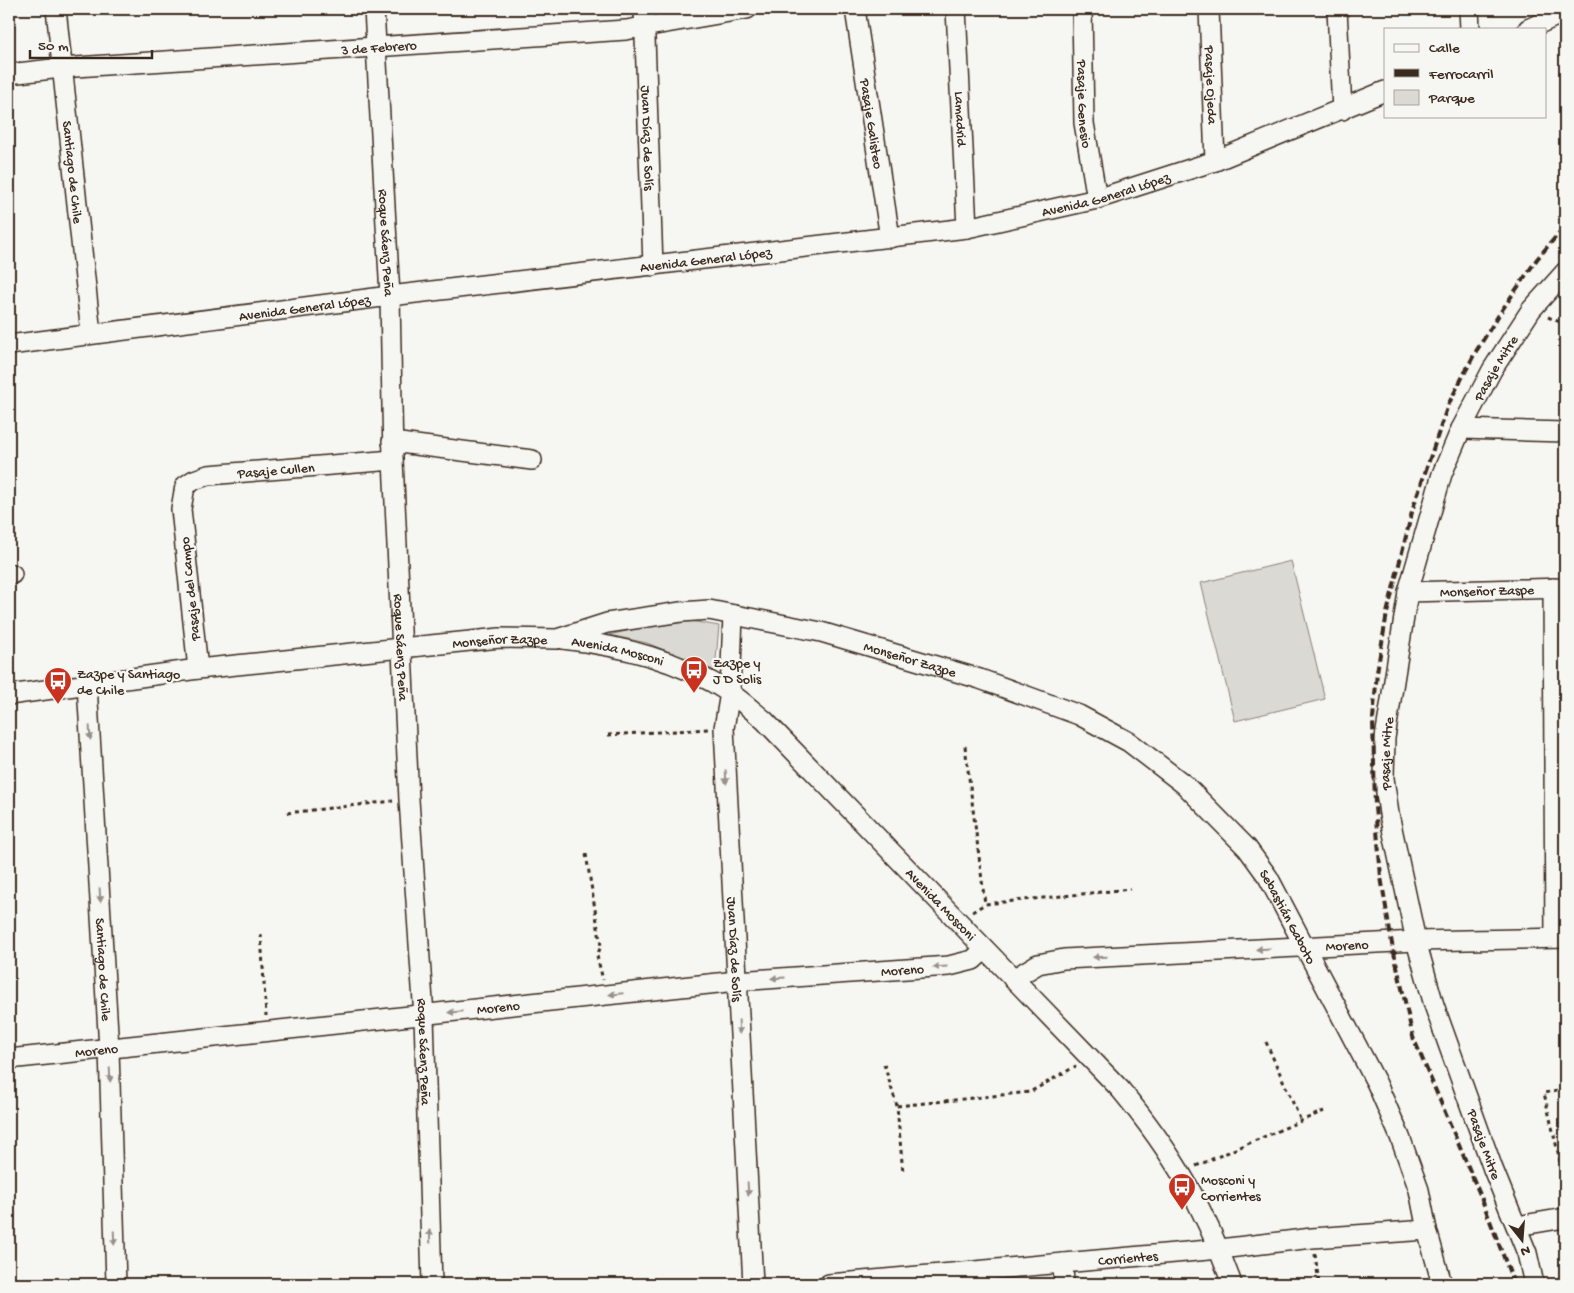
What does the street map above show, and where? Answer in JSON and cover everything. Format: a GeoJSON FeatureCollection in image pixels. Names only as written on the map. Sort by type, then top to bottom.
{"type":"FeatureCollection","features":[{"type":"Feature","properties":{"kind":"street","name":"Santiago de Chile"},"geometry":{"type":"LineString","coordinates":[[56,9],[91,334]]}},
{"type":"Feature","properties":{"kind":"street","name":"Roque Sáenz Peña"},"geometry":{"type":"LineString","coordinates":[[374,9],[390,296],[392,451],[409,800],[424,1016],[432,1284]]}},
{"type":"Feature","properties":{"kind":"street","name":"Juan Díaz de Solís"},"geometry":{"type":"LineString","coordinates":[[644,9],[653,266]]}},
{"type":"Feature","properties":{"kind":"street","name":"3 de Febrero"},"geometry":{"type":"LineString","coordinates":[[9,74],[61,68],[644,28],[747,9]]}},
{"type":"Feature","properties":{"kind":"street","name":"Pasaje Galisteo"},"geometry":{"type":"LineString","coordinates":[[855,9],[890,238]]}},
{"type":"Feature","properties":{"kind":"street","name":"Lamadrid"},"geometry":{"type":"LineString","coordinates":[[956,9],[967,228]]}},
{"type":"Feature","properties":{"kind":"street","name":"Pasaje Genesio"},"geometry":{"type":"LineString","coordinates":[[1082,9],[1084,123],[1096,199]]}},
{"type":"Feature","properties":{"kind":"street","name":"Pasaje Ojeda"},"geometry":{"type":"LineString","coordinates":[[1209,9],[1215,160]]}},
{"type":"Feature","properties":{"kind":"street"},"geometry":{"type":"LineString","coordinates":[[1337,9],[1342,110]]}},
{"type":"Feature","properties":{"kind":"street"},"geometry":{"type":"LineString","coordinates":[[1469,9],[1470,28]]}},
{"type":"Feature","properties":{"kind":"street"},"geometry":{"type":"LineString","coordinates":[[1530,28],[1565,12]]}},
{"type":"Feature","properties":{"kind":"street","name":"Avenida General López"},"geometry":{"type":"LineString","coordinates":[[9,345],[390,296],[967,228],[1096,199],[1215,160],[1384,91]]}},
{"type":"Feature","properties":{"kind":"street","name":"Pasaje Mitre"},"geometry":{"type":"LineString","coordinates":[[1534,1284],[1527,1253],[1493,1170],[1434,1005],[1416,941],[1389,814],[1384,778],[1385,738],[1408,592],[1442,474],[1461,429],[1492,370],[1531,310],[1565,272]]}},
{"type":"Feature","properties":{"kind":"street"},"geometry":{"type":"LineString","coordinates":[[1461,429],[1565,432]]}},
{"type":"Feature","properties":{"kind":"street","name":"Pasaje Cullen"},"geometry":{"type":"LineString","coordinates":[[181,509],[185,486],[194,480],[208,475],[392,451],[532,460]]}},
{"type":"Feature","properties":{"kind":"street","name":"Pasaje del Campo"},"geometry":{"type":"LineString","coordinates":[[181,509],[198,669]]}},
{"type":"Feature","properties":{"kind":"street"},"geometry":{"type":"LineString","coordinates":[[1559,588],[1560,938]]}},
{"type":"Feature","properties":{"kind":"street","name":"Monseñor Zaspe"},"geometry":{"type":"LineString","coordinates":[[1408,592],[1559,588]]}},
{"type":"Feature","properties":{"kind":"street","name":"Monseñor Zazpe"},"geometry":{"type":"LineString","coordinates":[[9,694],[198,669],[500,638],[557,639],[607,623],[681,612],[709,610],[820,632],[980,679]]}},
{"type":"Feature","properties":{"kind":"street","name":"Juan Díaz de Solís"},"geometry":{"type":"LineString","coordinates":[[733,615],[730,693],[724,728],[754,1284]]}},
{"type":"Feature","properties":{"kind":"street","name":"Avenida Mosconi"},"geometry":{"type":"LineString","coordinates":[[557,639],[603,644],[650,655],[730,693],[764,720],[789,744],[956,922],[1120,1089],[1156,1132],[1182,1172],[1220,1249],[1232,1284]]}},
{"type":"Feature","properties":{"kind":"street","name":"Sebastián Gaboto"},"geometry":{"type":"LineString","coordinates":[[980,679],[1079,716],[1129,742],[1184,785],[1246,848],[1268,877],[1303,947],[1377,1084],[1400,1137],[1419,1190],[1427,1230],[1442,1284]]}},
{"type":"Feature","properties":{"kind":"street","name":"Santiago de Chile"},"geometry":{"type":"LineString","coordinates":[[87,685],[109,1049],[116,1284]]}},
{"type":"Feature","properties":{"kind":"street","name":"Moreno"},"geometry":{"type":"LineString","coordinates":[[1013,979],[1038,964],[1064,959],[1372,945],[1416,941],[1560,938]]}},
{"type":"Feature","properties":{"kind":"street","name":"Moreno"},"geometry":{"type":"LineString","coordinates":[[9,1059],[737,981],[949,966],[974,960],[984,950]]}},
{"type":"Feature","properties":{"kind":"street"},"geometry":{"type":"LineString","coordinates":[[1517,1226],[1565,1218]]}},
{"type":"Feature","properties":{"kind":"street","name":"Corrientes"},"geometry":{"type":"LineString","coordinates":[[830,1284],[1220,1249],[1312,1238],[1427,1230]]}},
{"type":"Feature","properties":{"kind":"street"},"geometry":{"type":"LineString","coordinates":[[1064,1263],[1064,1284]]}},
{"type":"Feature","properties":{"kind":"path"},"geometry":{"type":"LineString","coordinates":[[608,735],[724,728]]}},
{"type":"Feature","properties":{"kind":"path"},"geometry":{"type":"LineString","coordinates":[[965,746],[985,904]]}},
{"type":"Feature","properties":{"kind":"path"},"geometry":{"type":"LineString","coordinates":[[287,814],[409,800]]}},
{"type":"Feature","properties":{"kind":"path"},"geometry":{"type":"LineString","coordinates":[[586,854],[601,946],[596,956],[606,996]]}},
{"type":"Feature","properties":{"kind":"path"},"geometry":{"type":"LineString","coordinates":[[956,922],[985,904],[1130,889]]}},
{"type":"Feature","properties":{"kind":"path"},"geometry":{"type":"LineString","coordinates":[[261,934],[268,1032]]}},
{"type":"Feature","properties":{"kind":"path"},"geometry":{"type":"LineString","coordinates":[[1266,1042],[1301,1121]]}},
{"type":"Feature","properties":{"kind":"path"},"geometry":{"type":"LineString","coordinates":[[897,1106],[1030,1092],[1090,1059]]}},
{"type":"Feature","properties":{"kind":"path"},"geometry":{"type":"LineString","coordinates":[[884,1064],[897,1106],[903,1173]]}},
{"type":"Feature","properties":{"kind":"path"},"geometry":{"type":"LineString","coordinates":[[1565,1090],[1544,1093],[1565,1182]]}},
{"type":"Feature","properties":{"kind":"path"},"geometry":{"type":"LineString","coordinates":[[1182,1172],[1324,1111]]}},
{"type":"Feature","properties":{"kind":"path"},"geometry":{"type":"LineString","coordinates":[[1312,1238],[1319,1284]]}},
{"type":"Feature","properties":{"kind":"green space"},"geometry":{"type":"Polygon","coordinates":[[[1291,561],[1325,699],[1235,721],[1201,583],[1291,561]]]}},
{"type":"Feature","properties":{"kind":"green space"},"geometry":{"type":"Polygon","coordinates":[[[679,619],[719,626],[715,671],[647,643],[609,635],[679,619]]]}},
{"type":"Feature","properties":{"kind":"railway"},"geometry":{"type":"LineString","coordinates":[[1514,1284],[1481,1197],[1413,1037],[1392,944],[1381,877],[1375,807],[1373,719],[1377,672],[1387,613],[1413,508],[1448,405],[1475,353],[1500,313],[1537,259],[1565,226]]}},
{"type":"Feature","properties":{"kind":"place","name":"Zazpe y J D Solis"},"geometry":{"type":"Point","coordinates":[694,694]}},
{"type":"Feature","properties":{"kind":"place","name":"Zazpe y Santiago de Chile"},"geometry":{"type":"Point","coordinates":[58,705]}},
{"type":"Feature","properties":{"kind":"place","name":"Mosconi y Corrientes"},"geometry":{"type":"Point","coordinates":[1182,1211]}}]}
